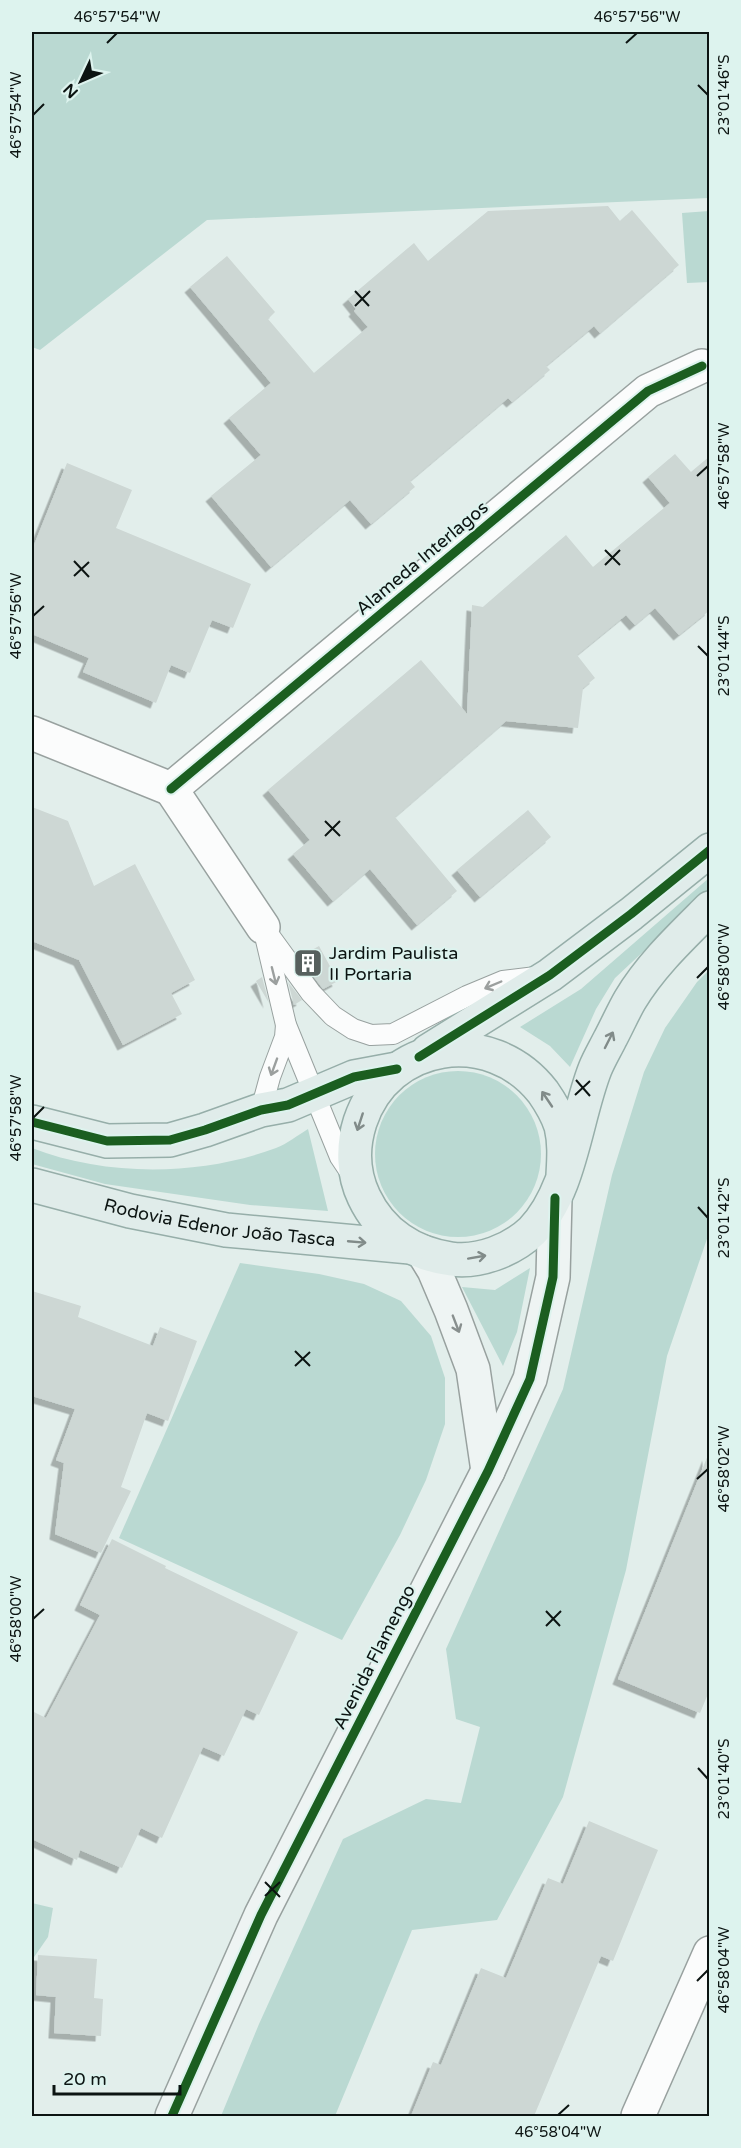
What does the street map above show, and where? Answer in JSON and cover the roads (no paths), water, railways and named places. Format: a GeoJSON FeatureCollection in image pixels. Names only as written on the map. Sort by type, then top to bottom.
{"type":"FeatureCollection","features":[{"type":"Feature","properties":{"kind":"main road"},"geometry":{"type":"LineString","coordinates":[[710,850],[550,975],[408,1063],[378,1088],[364,1110],[356,1135],[354,1162],[360,1188],[371,1212],[389,1232],[433,1256],[458,1260],[482,1257],[505,1249],[526,1236],[537,1225],[559,1186],[595,1069],[630,999],[661,957],[710,908]]}},
{"type":"Feature","properties":{"kind":"main road"},"geometry":{"type":"LineString","coordinates":[[32,1122],[107,1141],[170,1140],[261,1110],[288,1105],[354,1077],[443,1051],[469,1050],[493,1055],[515,1066],[535,1082],[550,1102],[560,1125],[565,1149],[559,1186]]}},
{"type":"Feature","properties":{"kind":"main road","name":"Rodovia Edenor João Tasca"},"geometry":{"type":"LineString","coordinates":[[32,1185],[130,1211],[226,1230],[417,1249]]}},
{"type":"Feature","properties":{"kind":"street","name":"Alameda Interlagos"},"geometry":{"type":"LineString","coordinates":[[171,789],[648,391],[702,366]]}},
{"type":"Feature","properties":{"kind":"street"},"geometry":{"type":"LineString","coordinates":[[32,733],[171,789],[263,927]]}},
{"type":"Feature","properties":{"kind":"street","name":"Avenida Flamengo"},"geometry":{"type":"LineString","coordinates":[[172,2116],[261,1915],[488,1471],[530,1379],[553,1277],[559,1186]]}},
{"type":"Feature","properties":{"kind":"street"},"geometry":{"type":"LineString","coordinates":[[417,1249],[442,1290],[473,1369],[488,1471]]}},
{"type":"Feature","properties":{"kind":"street"},"geometry":{"type":"LineString","coordinates":[[638,2116],[710,1953]]}},
{"type":"Feature","properties":{"kind":"lane"},"geometry":{"type":"LineString","coordinates":[[263,927],[311,993],[333,1016],[353,1029],[371,1035],[393,1034],[467,996],[504,981],[550,975]]}},
{"type":"Feature","properties":{"kind":"lane"},"geometry":{"type":"LineString","coordinates":[[263,927],[286,1025],[340,1157],[360,1188]]}},
{"type":"Feature","properties":{"kind":"lane"},"geometry":{"type":"LineString","coordinates":[[261,1110],[285,1037],[286,1025]]}},
{"type":"Feature","properties":{"kind":"place","name":"Jardim Paulista II Portaria"},"geometry":{"type":"Point","coordinates":[308,963]}}]}
